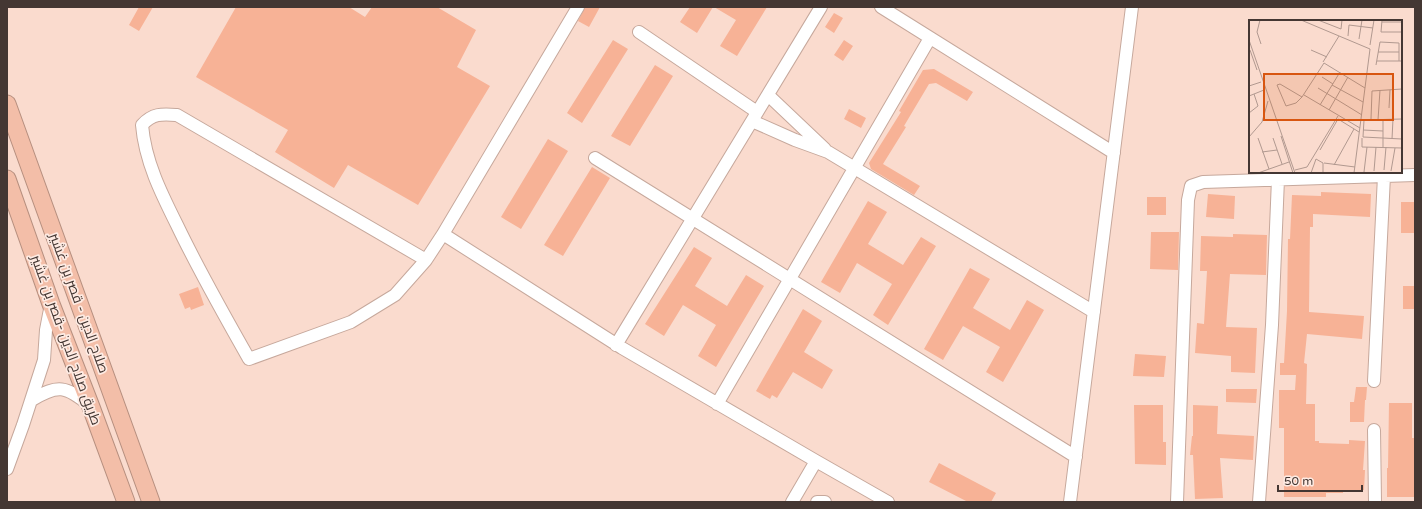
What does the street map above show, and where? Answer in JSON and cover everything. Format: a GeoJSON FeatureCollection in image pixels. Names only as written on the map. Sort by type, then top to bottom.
{"type":"FeatureCollection","features":[{"type":"Feature","properties":{"kind":"highway","name":"صلاح الدين - قصر بن غشير"},"geometry":{"type":"LineString","coordinates":[[7,104],[151,502]]}},
{"type":"Feature","properties":{"kind":"highway","name":"طريق صلاح الدين -قصر بن غشير"},"geometry":{"type":"LineString","coordinates":[[8,182],[51,304],[126,502]]}},
{"type":"Feature","properties":{"kind":"street"},"geometry":{"type":"LineString","coordinates":[[426,260],[177,115],[162,114],[153,116],[142,125],[143,140],[156,180],[198,268],[249,359],[351,322],[394,295],[426,260],[578,7]]}},
{"type":"Feature","properties":{"kind":"street"},"geometry":{"type":"LineString","coordinates":[[616,344],[821,7]]}},
{"type":"Feature","properties":{"kind":"street"},"geometry":{"type":"LineString","coordinates":[[881,7],[1114,153]]}},
{"type":"Feature","properties":{"kind":"street"},"geometry":{"type":"LineString","coordinates":[[1070,502],[1132,7]]}},
{"type":"Feature","properties":{"kind":"street"},"geometry":{"type":"LineString","coordinates":[[639,32],[754,117],[795,140],[828,152],[1094,312]]}},
{"type":"Feature","properties":{"kind":"street"},"geometry":{"type":"LineString","coordinates":[[717,404],[930,38]]}},
{"type":"Feature","properties":{"kind":"street"},"geometry":{"type":"LineString","coordinates":[[768,95],[828,152]]}},
{"type":"Feature","properties":{"kind":"street"},"geometry":{"type":"LineString","coordinates":[[595,158],[1076,457]]}},
{"type":"Feature","properties":{"kind":"street"},"geometry":{"type":"LineString","coordinates":[[1177,502],[1188,200],[1191,186],[1203,182],[1415,175]]}},
{"type":"Feature","properties":{"kind":"street"},"geometry":{"type":"LineString","coordinates":[[1374,381],[1384,176]]}},
{"type":"Feature","properties":{"kind":"street"},"geometry":{"type":"LineString","coordinates":[[1259,502],[1272,325],[1278,179]]}},
{"type":"Feature","properties":{"kind":"street"},"geometry":{"type":"LineString","coordinates":[[442,234],[616,344],[888,502]]}},
{"type":"Feature","properties":{"kind":"street"},"geometry":{"type":"LineString","coordinates":[[7,468],[32,400],[44,360],[46,330],[51,304]]}},
{"type":"Feature","properties":{"kind":"street"},"geometry":{"type":"LineString","coordinates":[[32,400],[50,391],[65,389],[75,393],[91,407]]}},
{"type":"Feature","properties":{"kind":"street"},"geometry":{"type":"LineString","coordinates":[[1374,430],[1374,502],[1385,502]]}},
{"type":"Feature","properties":{"kind":"street"},"geometry":{"type":"LineString","coordinates":[[792,502],[816,461]]}},
{"type":"Feature","properties":{"kind":"street"},"geometry":{"type":"LineString","coordinates":[[817,502],[825,502]]}},
{"type":"Feature","properties":{"kind":"building"},"geometry":{"type":"Polygon","coordinates":[[[139,7],[153,7],[139,31],[129,25],[139,7]]]}},
{"type":"Feature","properties":{"kind":"building"},"geometry":{"type":"Polygon","coordinates":[[[236,7],[349,7],[365,17],[372,7],[437,7],[476,30],[457,67],[490,86],[418,205],[348,165],[334,188],[275,152],[288,130],[196,77],[236,7]]]}},
{"type":"Feature","properties":{"kind":"building"},"geometry":{"type":"Polygon","coordinates":[[[585,7],[600,7],[589,27],[578,21],[585,7]]]}},
{"type":"Feature","properties":{"kind":"building"},"geometry":{"type":"Polygon","coordinates":[[[690,7],[713,7],[697,33],[680,22],[690,7]]]}},
{"type":"Feature","properties":{"kind":"building"},"geometry":{"type":"Polygon","coordinates":[[[714,7],[767,7],[737,56],[720,46],[736,20],[714,7]]]}},
{"type":"Feature","properties":{"kind":"building"},"geometry":{"type":"Polygon","coordinates":[[[834,13],[843,18],[834,33],[825,27],[834,13]]]}},
{"type":"Feature","properties":{"kind":"building"},"geometry":{"type":"Polygon","coordinates":[[[613,40],[628,49],[582,123],[567,113],[613,40]]]}},
{"type":"Feature","properties":{"kind":"building"},"geometry":{"type":"Polygon","coordinates":[[[844,40],[853,46],[843,61],[834,55],[844,40]]]}},
{"type":"Feature","properties":{"kind":"building"},"geometry":{"type":"Polygon","coordinates":[[[655,65],[673,76],[630,146],[611,136],[655,65]]]}},
{"type":"Feature","properties":{"kind":"building"},"geometry":{"type":"Polygon","coordinates":[[[934,69],[973,92],[967,101],[936,83],[929,84],[904,126],[906,127],[883,164],[920,186],[914,195],[871,169],[869,163],[901,112],[899,111],[923,70],[934,69]]]}},
{"type":"Feature","properties":{"kind":"building"},"geometry":{"type":"Polygon","coordinates":[[[849,109],[866,118],[861,128],[844,119],[849,109]]]}},
{"type":"Feature","properties":{"kind":"building"},"geometry":{"type":"Polygon","coordinates":[[[548,139],[568,151],[521,229],[501,217],[548,139]]]}},
{"type":"Feature","properties":{"kind":"building"},"geometry":{"type":"Polygon","coordinates":[[[592,167],[610,178],[563,256],[544,245],[592,167]]]}},
{"type":"Feature","properties":{"kind":"building"},"geometry":{"type":"Polygon","coordinates":[[[1321,192],[1371,194],[1370,217],[1313,214],[1313,227],[1310,227],[1309,312],[1364,316],[1362,339],[1307,334],[1304,363],[1307,364],[1306,404],[1315,404],[1315,441],[1319,441],[1319,443],[1349,444],[1349,440],[1365,441],[1363,470],[1365,470],[1364,490],[1343,490],[1343,493],[1326,493],[1326,497],[1284,497],[1284,428],[1279,428],[1279,390],[1295,390],[1296,375],[1280,375],[1280,363],[1284,363],[1287,311],[1288,239],[1290,239],[1292,195],[1321,196],[1321,192]]]}},
{"type":"Feature","properties":{"kind":"building"},"geometry":{"type":"Polygon","coordinates":[[[1208,194],[1235,196],[1234,219],[1206,217],[1208,194]]]}},
{"type":"Feature","properties":{"kind":"building"},"geometry":{"type":"Polygon","coordinates":[[[1147,197],[1166,197],[1166,215],[1147,215],[1147,197]]]}},
{"type":"Feature","properties":{"kind":"building"},"geometry":{"type":"Polygon","coordinates":[[[868,201],[887,212],[868,244],[903,265],[921,237],[936,246],[888,325],[873,315],[892,284],[857,263],[840,293],[821,282],[868,201]]]}},
{"type":"Feature","properties":{"kind":"building"},"geometry":{"type":"Polygon","coordinates":[[[1401,202],[1415,202],[1415,233],[1401,233],[1401,202]]]}},
{"type":"Feature","properties":{"kind":"building"},"geometry":{"type":"Polygon","coordinates":[[[1151,232],[1179,232],[1178,270],[1150,269],[1151,232]]]}},
{"type":"Feature","properties":{"kind":"building"},"geometry":{"type":"Polygon","coordinates":[[[1233,234],[1267,235],[1266,275],[1230,274],[1226,327],[1257,328],[1255,373],[1231,372],[1231,356],[1195,353],[1197,323],[1204,324],[1207,271],[1200,271],[1201,236],[1233,237],[1233,234]]]}},
{"type":"Feature","properties":{"kind":"building"},"geometry":{"type":"Polygon","coordinates":[[[694,247],[712,258],[695,286],[727,306],[746,275],[764,286],[716,367],[698,356],[716,325],[683,305],[664,336],[645,324],[694,247]]]}},
{"type":"Feature","properties":{"kind":"building"},"geometry":{"type":"Polygon","coordinates":[[[970,268],[990,279],[973,308],[1010,330],[1027,300],[1044,310],[1003,382],[986,372],[1000,347],[963,326],[943,360],[924,349],[970,268]]]}},
{"type":"Feature","properties":{"kind":"building"},"geometry":{"type":"Polygon","coordinates":[[[1403,286],[1415,286],[1415,309],[1403,309],[1403,286]]]}},
{"type":"Feature","properties":{"kind":"building"},"geometry":{"type":"Polygon","coordinates":[[[198,287],[204,305],[191,310],[190,307],[185,309],[179,294],[198,287]]]}},
{"type":"Feature","properties":{"kind":"building"},"geometry":{"type":"Polygon","coordinates":[[[803,309],[822,321],[804,352],[833,370],[822,389],[793,372],[777,398],[772,395],[770,399],[756,391],[803,309]]]}},
{"type":"Feature","properties":{"kind":"building"},"geometry":{"type":"Polygon","coordinates":[[[1135,354],[1166,356],[1164,377],[1133,376],[1135,354]]]}},
{"type":"Feature","properties":{"kind":"building"},"geometry":{"type":"Polygon","coordinates":[[[1356,387],[1367,387],[1364,422],[1350,422],[1350,402],[1354,402],[1356,387]]]}},
{"type":"Feature","properties":{"kind":"building"},"geometry":{"type":"Polygon","coordinates":[[[1226,389],[1257,389],[1256,403],[1226,402],[1226,389]]]}},
{"type":"Feature","properties":{"kind":"building"},"geometry":{"type":"Polygon","coordinates":[[[1389,403],[1412,403],[1412,438],[1415,438],[1414,497],[1387,497],[1389,403]]]}},
{"type":"Feature","properties":{"kind":"building"},"geometry":{"type":"Polygon","coordinates":[[[1134,405],[1163,405],[1163,442],[1166,442],[1166,465],[1135,464],[1134,405]]]}},
{"type":"Feature","properties":{"kind":"building"},"geometry":{"type":"Polygon","coordinates":[[[1193,405],[1218,406],[1217,434],[1254,436],[1253,460],[1220,458],[1223,498],[1195,499],[1193,455],[1190,455],[1193,436],[1193,405]]]}},
{"type":"Feature","properties":{"kind":"building"},"geometry":{"type":"Polygon","coordinates":[[[939,463],[996,493],[991,502],[968,502],[929,482],[939,463]]]}}]}
